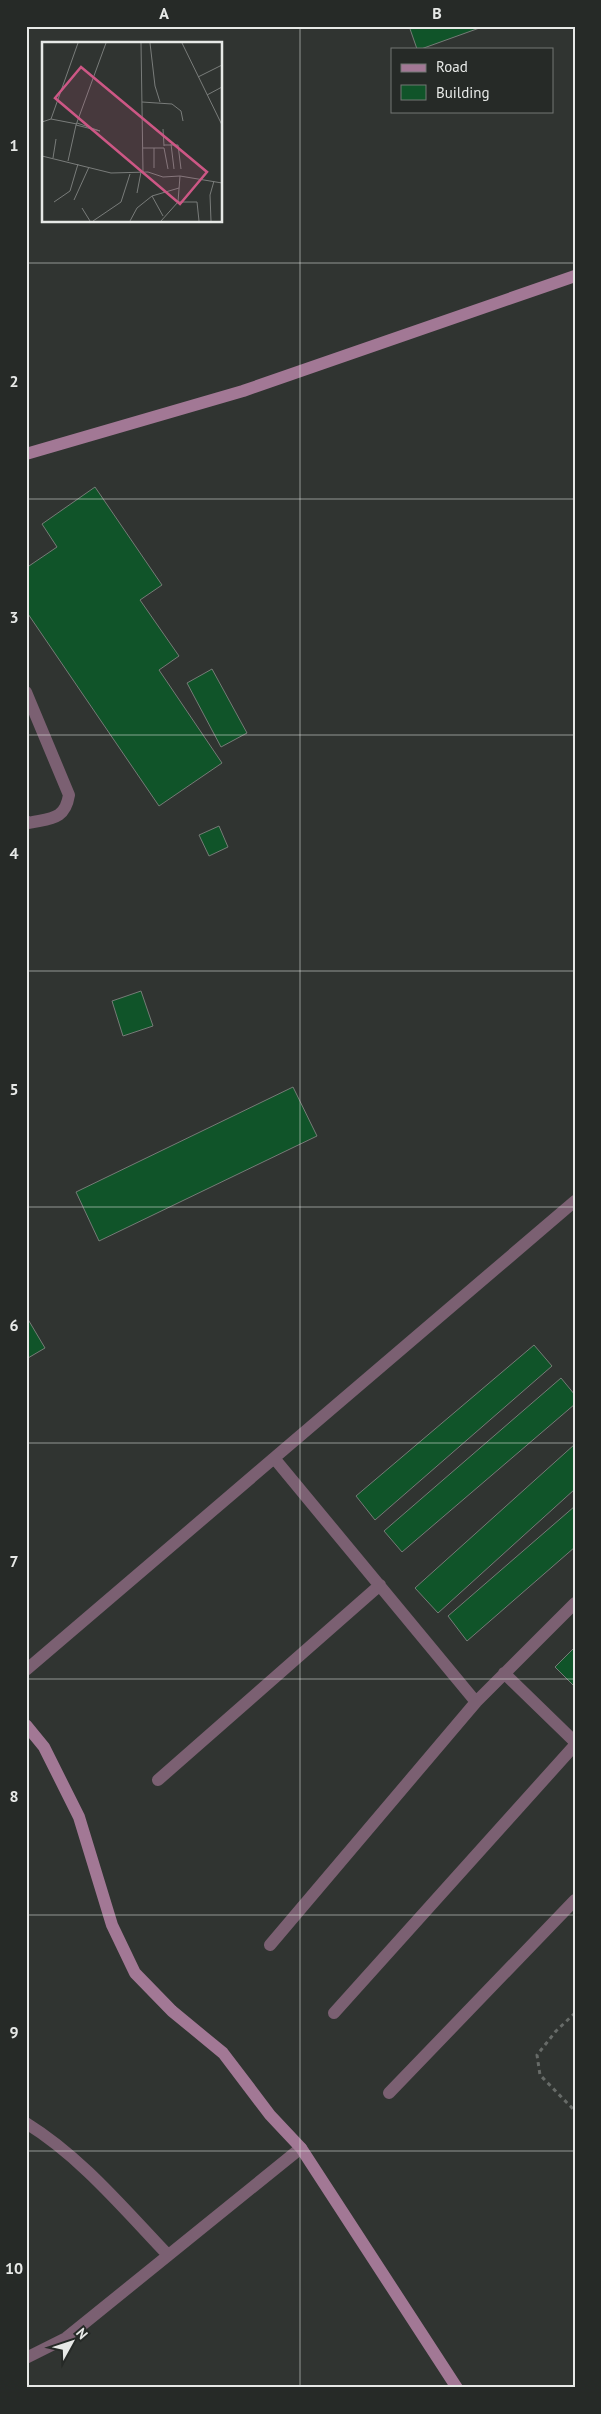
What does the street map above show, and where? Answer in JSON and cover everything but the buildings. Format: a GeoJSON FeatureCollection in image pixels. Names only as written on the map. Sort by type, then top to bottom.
{"type":"FeatureCollection","features":[{"type":"Feature","properties":{"kind":"street"},"geometry":{"type":"LineString","coordinates":[[26,454],[243,391],[575,276]]}},
{"type":"Feature","properties":{"kind":"street"},"geometry":{"type":"LineString","coordinates":[[26,692],[69,795],[67,807],[61,815],[29,823],[26,820]]}},
{"type":"Feature","properties":{"kind":"street"},"geometry":{"type":"LineString","coordinates":[[26,1670],[575,1201]]}},
{"type":"Feature","properties":{"kind":"street"},"geometry":{"type":"LineString","coordinates":[[274,1458],[476,1702]]}},
{"type":"Feature","properties":{"kind":"street"},"geometry":{"type":"LineString","coordinates":[[158,1780],[380,1585]]}},
{"type":"Feature","properties":{"kind":"street"},"geometry":{"type":"LineString","coordinates":[[270,1945],[476,1702],[575,1603]]}},
{"type":"Feature","properties":{"kind":"street"},"geometry":{"type":"LineString","coordinates":[[334,2013],[575,1744],[504,1673]]}},
{"type":"Feature","properties":{"kind":"street"},"geometry":{"type":"LineString","coordinates":[[26,1725],[44,1747],[79,1817],[112,1925],[135,1973],[172,2011],[223,2053],[270,2115],[301,2148],[457,2388]]}},
{"type":"Feature","properties":{"kind":"street"},"geometry":{"type":"LineString","coordinates":[[390,2093],[575,1900]]}},
{"type":"Feature","properties":{"kind":"street"},"geometry":{"type":"LineString","coordinates":[[26,2123],[46,2136],[97,2182],[168,2255]]}},
{"type":"Feature","properties":{"kind":"street"},"geometry":{"type":"LineString","coordinates":[[26,2358],[66,2338],[301,2148]]}},
{"type":"Feature","properties":{"kind":"path"},"geometry":{"type":"LineString","coordinates":[[575,2013],[556,2031],[537,2055],[540,2075],[575,2111]]}}]}
